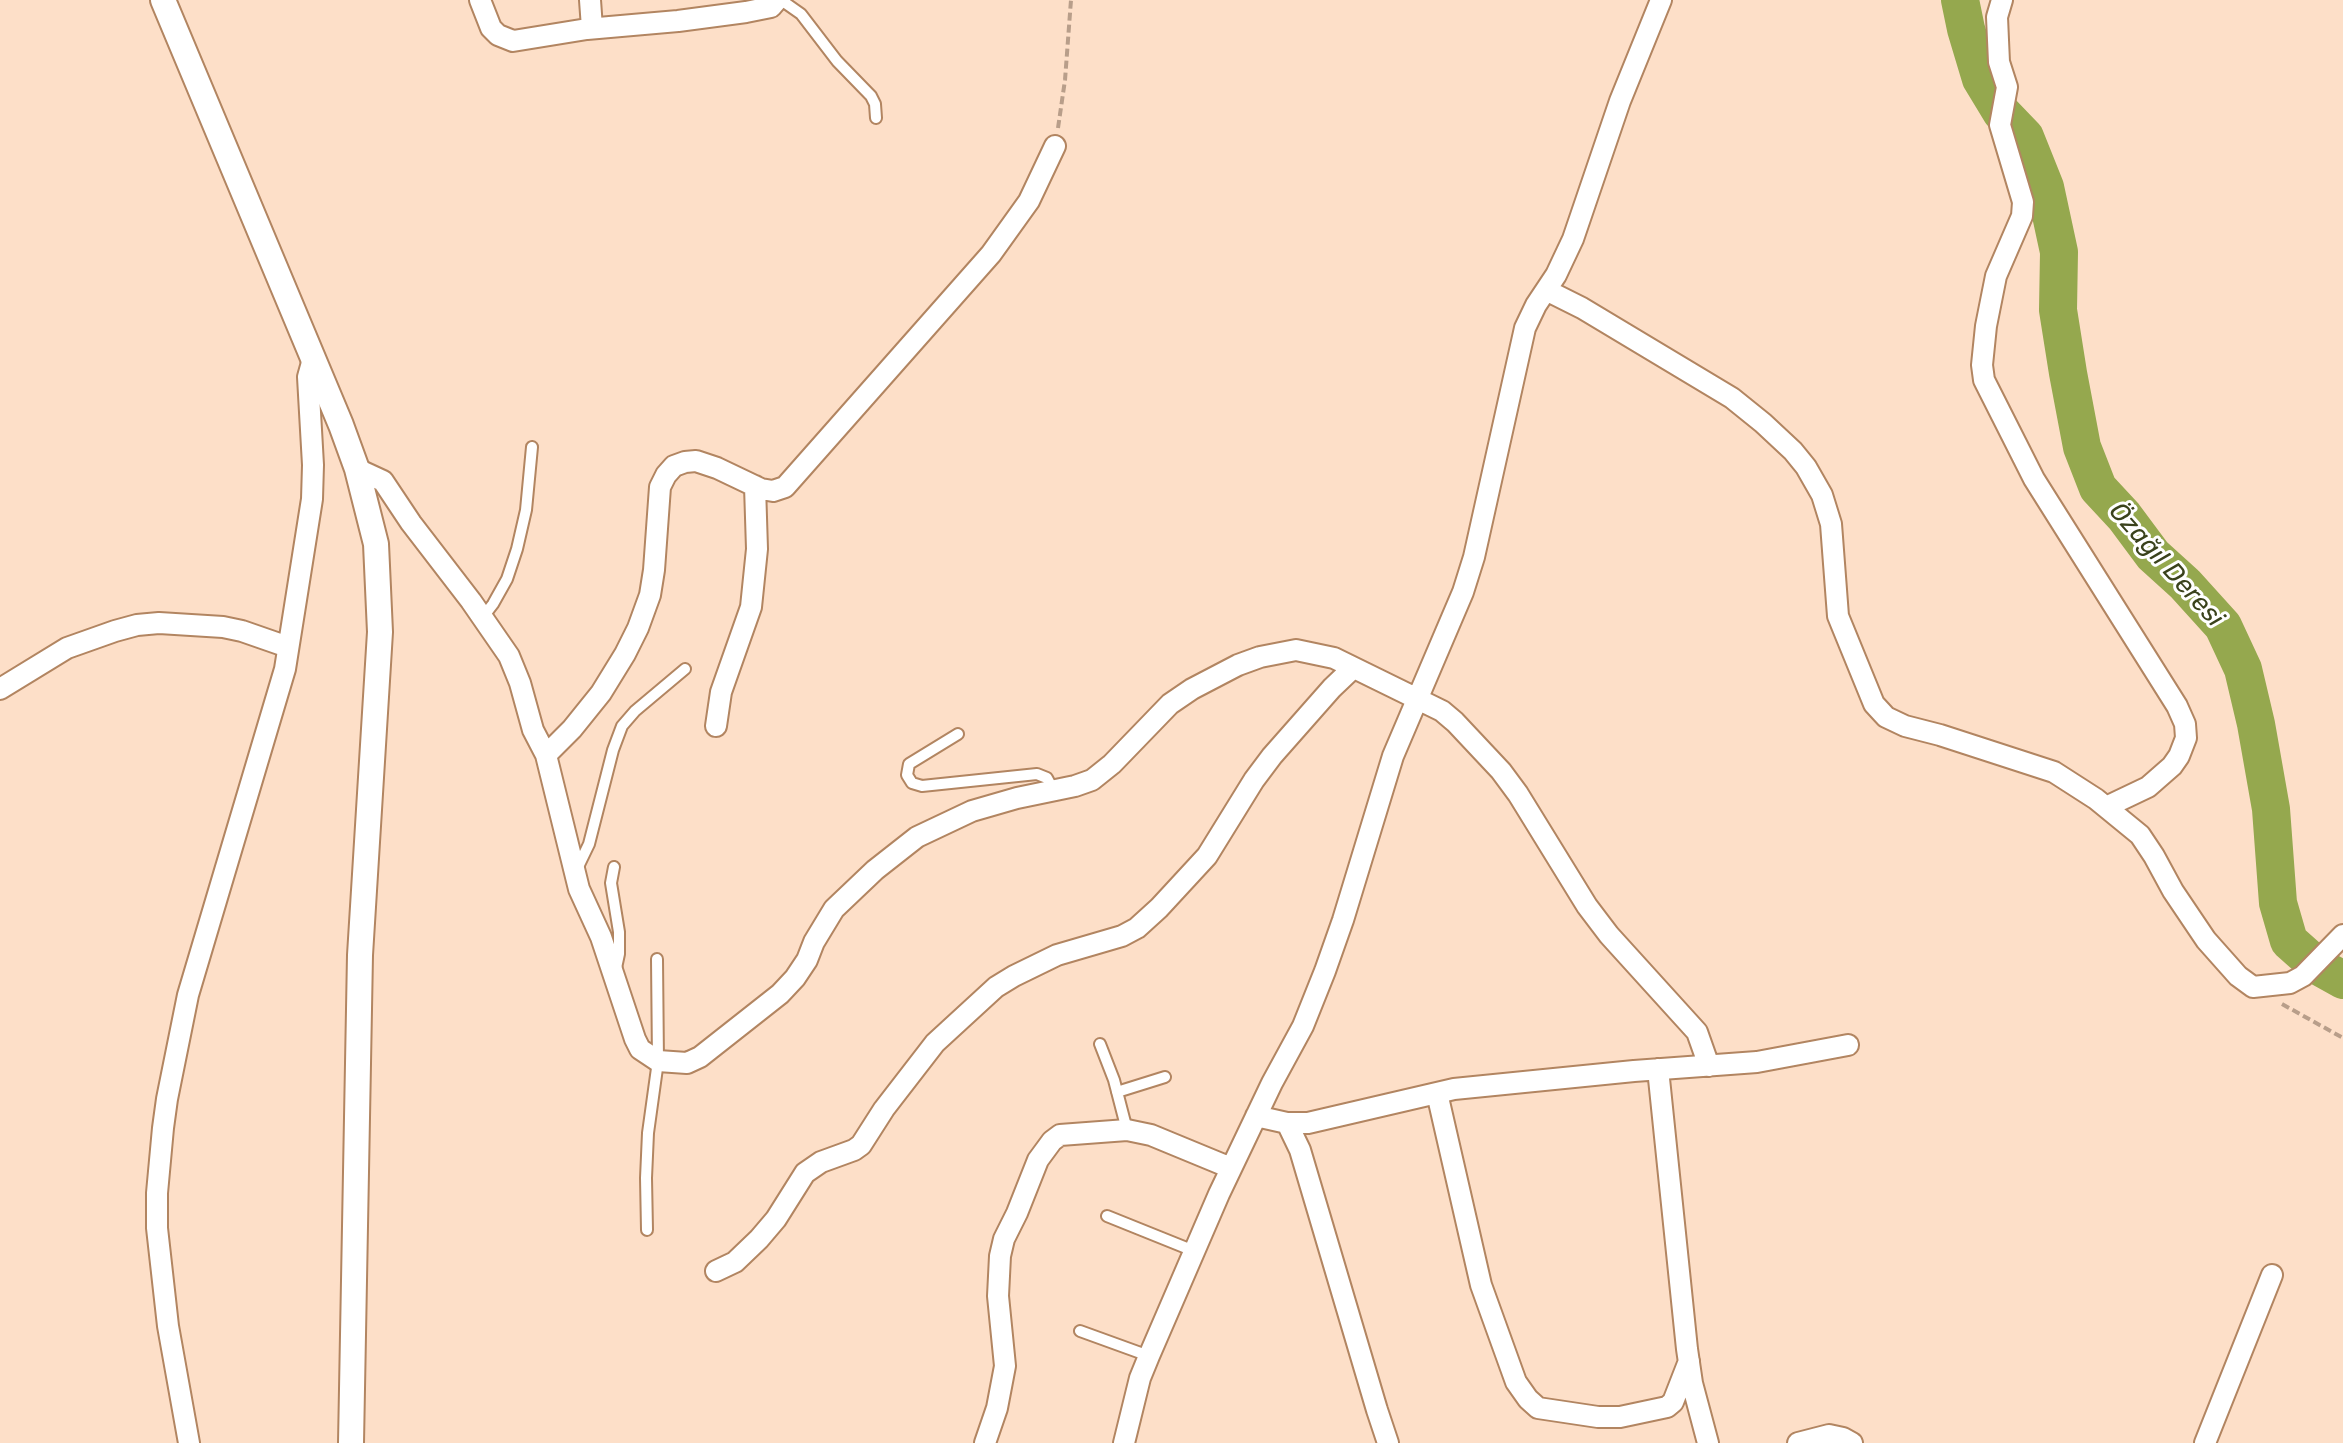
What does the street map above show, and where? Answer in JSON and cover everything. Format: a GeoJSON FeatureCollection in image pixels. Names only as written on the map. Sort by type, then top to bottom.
{"type":"FeatureCollection","features":[{"type":"Feature","properties":{"kind":"street"},"geometry":{"type":"LineString","coordinates":[[163,0],[357,469],[376,544],[380,632],[360,955],[351,1443]]}},
{"type":"Feature","properties":{"kind":"street"},"geometry":{"type":"LineString","coordinates":[[480,0],[491,28],[498,35],[513,41],[592,28],[746,12],[771,7],[779,0]]}},
{"type":"Feature","properties":{"kind":"street"},"geometry":{"type":"LineString","coordinates":[[590,0],[592,28]]}},
{"type":"Feature","properties":{"kind":"street"},"geometry":{"type":"LineString","coordinates":[[1124,1443],[1140,1378],[1149,1356],[1231,1168],[1303,1026],[1325,971],[1393,756],[1463,592],[1474,557],[1525,328],[1573,239],[1620,101],[1661,0]]}},
{"type":"Feature","properties":{"kind":"street"},"geometry":{"type":"LineString","coordinates":[[2002,0],[1997,17],[1999,62],[2007,87],[2000,125],[2023,202],[2022,216],[1996,276],[1986,326],[1982,365],[1984,380],[2034,479],[2177,706],[2185,724],[2186,738],[2172,766],[2148,787],[2106,807]]}},
{"type":"Feature","properties":{"kind":"street"},"geometry":{"type":"LineString","coordinates":[[546,755],[601,693],[642,620],[654,570],[660,487],[666,475],[674,466],[696,461],[755,486],[773,491],[785,487],[991,254],[1029,201],[1055,146]]}},
{"type":"Feature","properties":{"kind":"street"},"geometry":{"type":"LineString","coordinates":[[1546,290],[1732,398],[1763,423],[1806,467],[1822,495],[1831,524],[1838,616],[1874,704],[1886,717],[1905,726],[2054,772],[2106,807],[2140,835],[2206,940],[2238,976],[2253,987],[2290,983],[2303,976],[2343,935]]}},
{"type":"Feature","properties":{"kind":"street"},"geometry":{"type":"LineString","coordinates":[[189,1443],[168,1326],[157,1228],[157,1193],[165,1113],[188,995],[285,669],[312,499],[308,377],[313,359]]}},
{"type":"Feature","properties":{"kind":"street"},"geometry":{"type":"LineString","coordinates":[[357,469],[383,481],[509,656],[533,730],[546,755],[574,873],[614,974],[635,1039],[640,1049],[658,1061],[687,1063],[700,1057],[780,994],[807,960],[834,909],[875,870],[917,837],[972,811],[1092,780],[1112,764],[1170,704],[1192,689],[1238,665],[1296,650],[1321,654],[1448,716],[1501,771],[1518,794],[1587,906],[1609,935],[1697,1032],[1709,1066]]}},
{"type":"Feature","properties":{"kind":"street"},"geometry":{"type":"LineString","coordinates":[[716,726],[721,692],[751,607],[757,549],[755,486]]}},
{"type":"Feature","properties":{"kind":"street"},"geometry":{"type":"LineString","coordinates":[[0,689],[67,648],[137,625],[159,623],[223,627],[288,647]]}},
{"type":"Feature","properties":{"kind":"street"},"geometry":{"type":"LineString","coordinates":[[716,1271],[735,1262],[759,1239],[776,1219],[805,1173],[821,1162],[861,1145],[884,1109],[935,1043],[996,987],[1057,955],[1122,936],[1137,928],[1159,908],[1207,856],[1272,756],[1353,668]]}},
{"type":"Feature","properties":{"kind":"street"},"geometry":{"type":"LineString","coordinates":[[1256,1116],[1287,1123],[1308,1123],[1437,1093],[1523,1081],[1757,1062],[1848,1045]]}},
{"type":"Feature","properties":{"kind":"street"},"geometry":{"type":"LineString","coordinates":[[1658,1069],[1689,1361],[1708,1443]]}},
{"type":"Feature","properties":{"kind":"street"},"geometry":{"type":"LineString","coordinates":[[1437,1093],[1481,1285],[1516,1382],[1528,1399],[1538,1408],[1598,1417],[1620,1417],[1667,1407],[1673,1402],[1689,1361]]}},
{"type":"Feature","properties":{"kind":"street"},"geometry":{"type":"LineString","coordinates":[[1287,1123],[1300,1150],[1388,1443]]}},
{"type":"Feature","properties":{"kind":"street"},"geometry":{"type":"LineString","coordinates":[[985,1443],[997,1408],[1005,1366],[998,1296],[1000,1256],[1004,1239],[1038,1160],[1052,1141],[1060,1135],[1127,1130],[1151,1135],[1231,1168]]}},
{"type":"Feature","properties":{"kind":"street"},"geometry":{"type":"LineString","coordinates":[[2205,1443],[2272,1275]]}},
{"type":"Feature","properties":{"kind":"street"},"geometry":{"type":"LineString","coordinates":[[175,1443],[183,1414]]}},
{"type":"Feature","properties":{"kind":"street"},"geometry":{"type":"LineString","coordinates":[[1798,1443],[1829,1435],[1852,1443]]}},
{"type":"Feature","properties":{"kind":"lane"},"geometry":{"type":"LineString","coordinates":[[779,0],[801,14],[837,61],[871,96],[876,118]]}},
{"type":"Feature","properties":{"kind":"lane"},"geometry":{"type":"LineString","coordinates":[[483,617],[507,579],[517,549],[526,510],[532,447]]}},
{"type":"Feature","properties":{"kind":"lane"},"geometry":{"type":"LineString","coordinates":[[574,873],[584,859],[589,844],[622,726],[635,711],[685,669]]}},
{"type":"Feature","properties":{"kind":"lane"},"geometry":{"type":"LineString","coordinates":[[958,734],[909,764],[907,775],[912,783],[922,786],[1037,774],[1047,778],[1054,791]]}},
{"type":"Feature","properties":{"kind":"lane"},"geometry":{"type":"LineString","coordinates":[[614,867],[611,883],[619,932],[619,954],[614,974]]}},
{"type":"Feature","properties":{"kind":"lane"},"geometry":{"type":"LineString","coordinates":[[647,1230],[648,1133],[658,1061],[657,959]]}},
{"type":"Feature","properties":{"kind":"lane"},"geometry":{"type":"LineString","coordinates":[[1100,1044],[1127,1130]]}},
{"type":"Feature","properties":{"kind":"lane"},"geometry":{"type":"LineString","coordinates":[[1117,1092],[1165,1077]]}},
{"type":"Feature","properties":{"kind":"lane"},"geometry":{"type":"LineString","coordinates":[[1107,1216],[1194,1251]]}},
{"type":"Feature","properties":{"kind":"lane"},"geometry":{"type":"LineString","coordinates":[[1080,1331],[1149,1356]]}},
{"type":"Feature","properties":{"kind":"path"},"geometry":{"type":"LineString","coordinates":[[1055,146],[1065,80],[1071,0]]}},
{"type":"Feature","properties":{"kind":"path"},"geometry":{"type":"LineString","coordinates":[[2253,987],[2315,1025],[2343,1038]]}},
{"type":"Feature","properties":{"kind":"waterway","name":"Özağıl Deresi"},"geometry":{"type":"LineString","coordinates":[[1960,0],[1981,79],[2001,112],[2025,137],[2045,187],[2059,252],[2058,310],[2068,373],[2082,447],[2098,488],[2153,555],[2185,584],[2223,626],[2243,669],[2256,724],[2271,809],[2278,903],[2289,941],[2316,965],[2343,980]]}}]}
